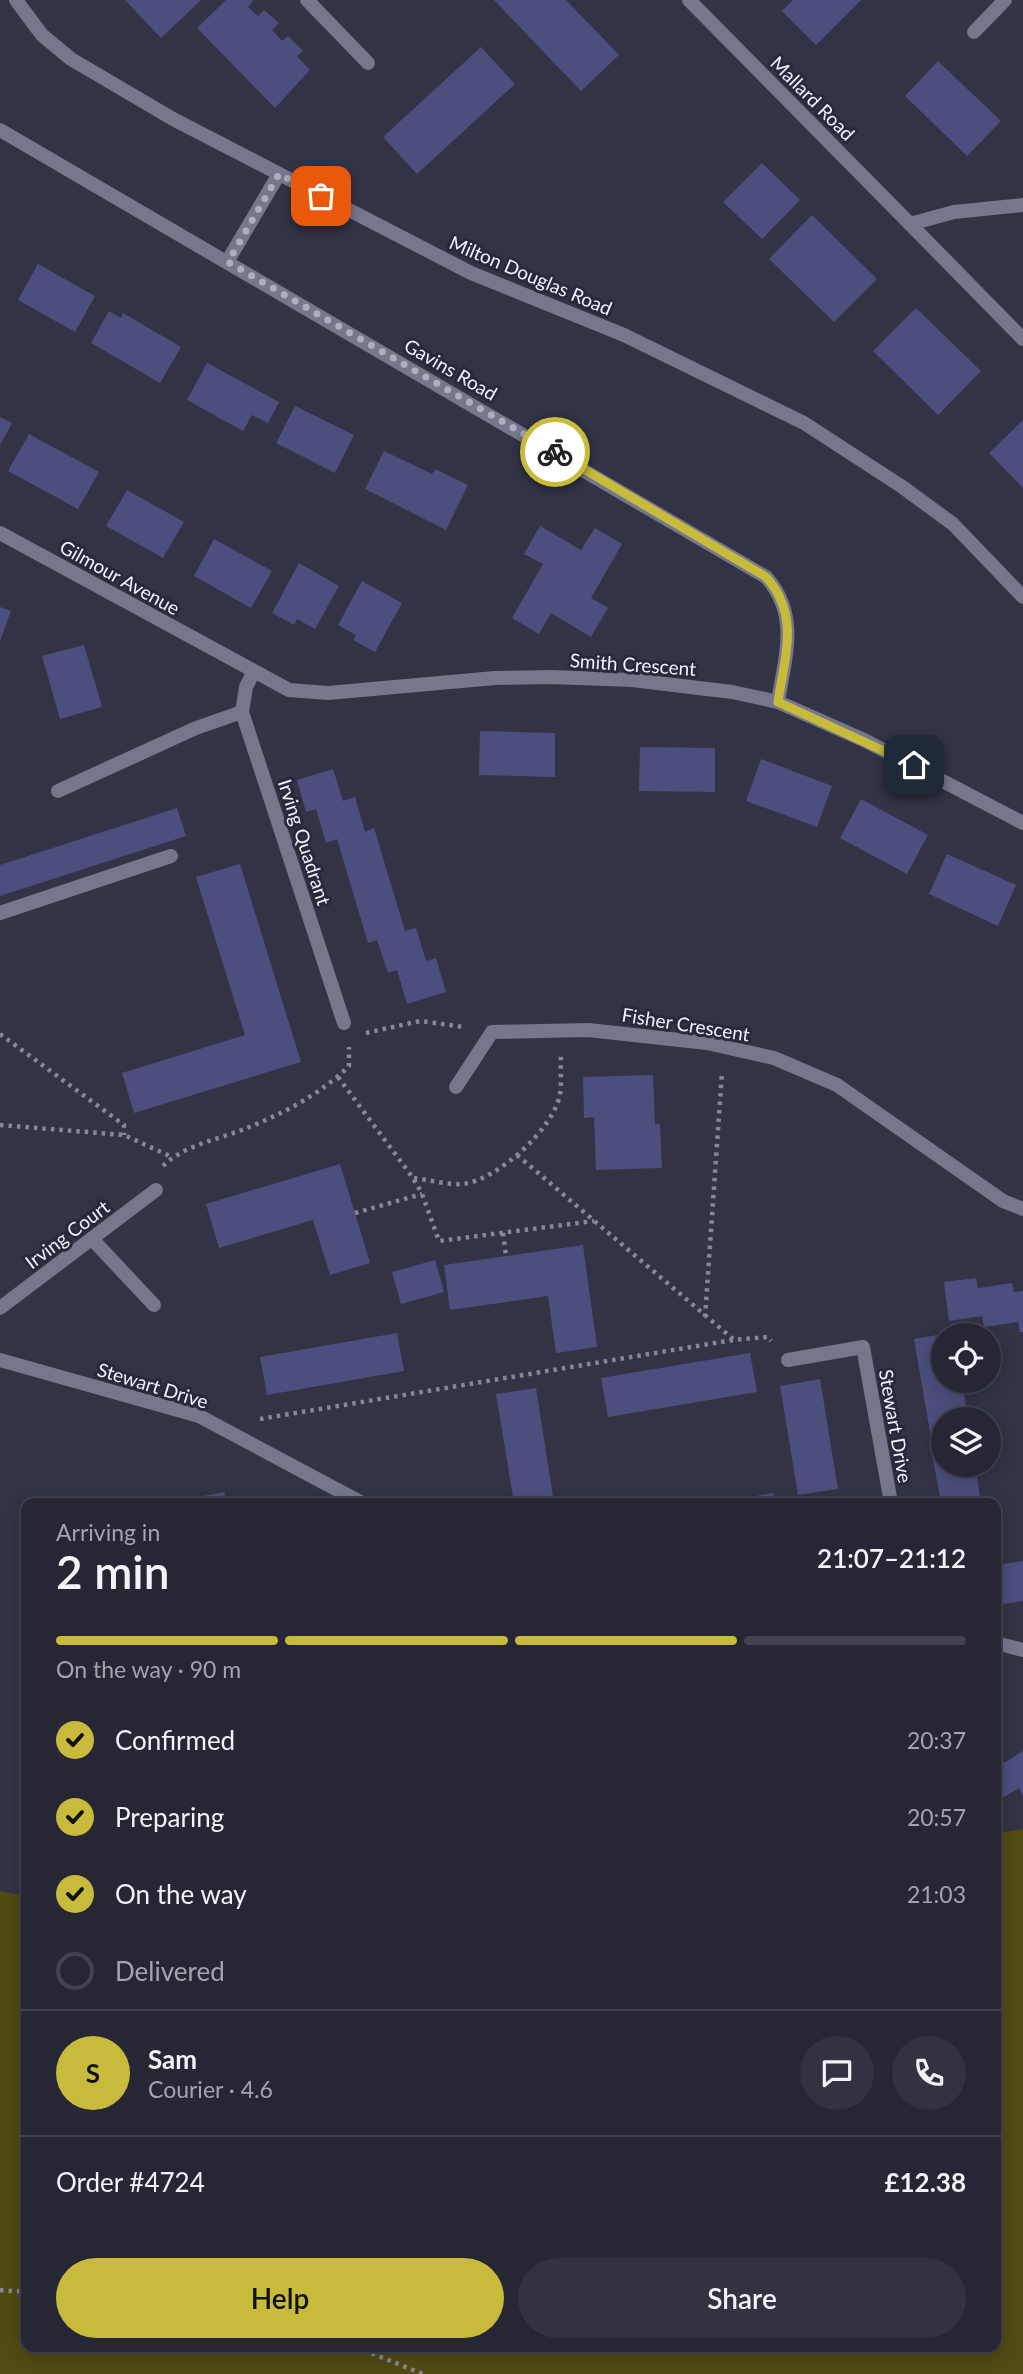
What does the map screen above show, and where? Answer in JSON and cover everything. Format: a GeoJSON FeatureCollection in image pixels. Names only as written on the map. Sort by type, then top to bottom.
{"type":"FeatureCollection","features":[{"type":"Feature","properties":{"kind":"street","name":"Milton Douglas Road"},"geometry":{"type":"LineString","coordinates":[[16,0],[43,35],[71,59],[120,90],[471,273],[624,335],[804,423],[901,485],[953,524],[1023,597]]}},
{"type":"Feature","properties":{"kind":"street"},"geometry":{"type":"LineString","coordinates":[[307,0],[368,63]]}},
{"type":"Feature","properties":{"kind":"street","name":"Mallard Road"},"geometry":{"type":"LineString","coordinates":[[689,0],[1023,339]]}},
{"type":"Feature","properties":{"kind":"street"},"geometry":{"type":"LineString","coordinates":[[974,32],[1005,0]]}},
{"type":"Feature","properties":{"kind":"street","name":"Gavins Road"},"geometry":{"type":"LineString","coordinates":[[0,131],[766,577],[780,593],[788,614],[778,702]]}},
{"type":"Feature","properties":{"kind":"street"},"geometry":{"type":"LineString","coordinates":[[228,262],[279,174]]}},
{"type":"Feature","properties":{"kind":"street"},"geometry":{"type":"LineString","coordinates":[[910,224],[954,212],[1023,205]]}},
{"type":"Feature","properties":{"kind":"street","name":"Gilmour Avenue"},"geometry":{"type":"LineString","coordinates":[[0,533],[220,655]]}},
{"type":"Feature","properties":{"kind":"street","name":"Smith Crescent"},"geometry":{"type":"LineString","coordinates":[[220,655],[289,690],[307,694],[495,678],[551,677],[632,680],[732,692],[778,702],[866,741],[1023,823]]}},
{"type":"Feature","properties":{"kind":"street"},"geometry":{"type":"LineString","coordinates":[[58,791],[196,728],[242,712],[246,687],[253,673]]}},
{"type":"Feature","properties":{"kind":"street","name":"Irving Quadrant"},"geometry":{"type":"LineString","coordinates":[[242,712],[346,1030]]}},
{"type":"Feature","properties":{"kind":"street"},"geometry":{"type":"LineString","coordinates":[[0,913],[171,856]]}},
{"type":"Feature","properties":{"kind":"street","name":"Fisher Crescent"},"geometry":{"type":"LineString","coordinates":[[492,1031],[588,1030],[724,1047],[774,1058],[836,1085],[1003,1200],[1023,1209]]}},
{"type":"Feature","properties":{"kind":"street"},"geometry":{"type":"LineString","coordinates":[[456,1087],[492,1031]]}},
{"type":"Feature","properties":{"kind":"street","name":"Irving Court"},"geometry":{"type":"LineString","coordinates":[[0,1308],[156,1190]]}},
{"type":"Feature","properties":{"kind":"street"},"geometry":{"type":"LineString","coordinates":[[93,1240],[154,1306]]}},
{"type":"Feature","properties":{"kind":"street","name":"Stewart Drive"},"geometry":{"type":"LineString","coordinates":[[788,1360],[863,1348],[890,1498]]}},
{"type":"Feature","properties":{"kind":"street","name":"Stewart Drive"},"geometry":{"type":"LineString","coordinates":[[0,1360],[199,1416],[353,1498]]}},
{"type":"Feature","properties":{"kind":"street"},"geometry":{"type":"LineString","coordinates":[[1001,1644],[1023,1650]]}},
{"type":"Feature","properties":{"kind":"path"},"geometry":{"type":"LineString","coordinates":[[156,1190],[153,1176],[172,1157],[244,1129],[325,1089],[349,1066],[346,1030],[420,1021],[492,1031]]}},
{"type":"Feature","properties":{"kind":"path"},"geometry":{"type":"LineString","coordinates":[[412,1178],[462,1184],[486,1178],[517,1155],[545,1124],[560,1096],[561,1030]]}},
{"type":"Feature","properties":{"kind":"path"},"geometry":{"type":"LineString","coordinates":[[0,1034],[124,1125],[124,1135]]}},
{"type":"Feature","properties":{"kind":"path"},"geometry":{"type":"LineString","coordinates":[[705,1317],[724,1047]]}},
{"type":"Feature","properties":{"kind":"path"},"geometry":{"type":"LineString","coordinates":[[338,1077],[422,1194],[439,1241],[594,1221]]}},
{"type":"Feature","properties":{"kind":"path"},"geometry":{"type":"LineString","coordinates":[[0,1125],[124,1135],[172,1157]]}},
{"type":"Feature","properties":{"kind":"path"},"geometry":{"type":"LineString","coordinates":[[517,1155],[733,1340]]}},
{"type":"Feature","properties":{"kind":"path"},"geometry":{"type":"LineString","coordinates":[[355,1213],[422,1194]]}},
{"type":"Feature","properties":{"kind":"path"},"geometry":{"type":"LineString","coordinates":[[503,1233],[506,1256]]}},
{"type":"Feature","properties":{"kind":"path"},"geometry":{"type":"LineString","coordinates":[[218,1426],[733,1340],[768,1337],[788,1360]]}},
{"type":"Feature","properties":{"kind":"path"},"geometry":{"type":"LineString","coordinates":[[0,2290],[21,2292]]}},
{"type":"Feature","properties":{"kind":"path"},"geometry":{"type":"LineString","coordinates":[[368,2352],[423,2374]]}},
{"type":"Feature","properties":{"kind":"shaded area"},"geometry":{"type":"Polygon","coordinates":[[[1023,1829],[1023,2374],[0,2374],[0,1891],[21,1895],[21,2352],[1001,2352],[1001,1832],[1023,1829]]]}},
{"type":"Feature","properties":{"kind":"building"},"geometry":{"type":"Polygon","coordinates":[[[125,0],[201,0],[161,38],[125,0]]]}},
{"type":"Feature","properties":{"kind":"building"},"geometry":{"type":"Polygon","coordinates":[[[226,0],[254,0],[248,7],[258,16],[264,10],[279,23],[272,30],[282,41],[288,36],[303,51],[297,56],[310,70],[275,108],[197,28],[226,0]]]}},
{"type":"Feature","properties":{"kind":"building"},"geometry":{"type":"Polygon","coordinates":[[[494,0],[566,0],[619,55],[581,91],[494,0]]]}},
{"type":"Feature","properties":{"kind":"building"},"geometry":{"type":"Polygon","coordinates":[[[793,0],[861,0],[816,45],[782,11],[793,0]]]}},
{"type":"Feature","properties":{"kind":"building"},"geometry":{"type":"Polygon","coordinates":[[[481,47],[515,84],[417,174],[383,137],[481,47]]]}},
{"type":"Feature","properties":{"kind":"building"},"geometry":{"type":"Polygon","coordinates":[[[938,61],[1001,121],[967,156],[905,96],[938,61]]]}},
{"type":"Feature","properties":{"kind":"building"},"geometry":{"type":"Polygon","coordinates":[[[762,163],[800,200],[762,239],[723,202],[762,163]]]}},
{"type":"Feature","properties":{"kind":"building"},"geometry":{"type":"Polygon","coordinates":[[[812,215],[877,279],[834,322],[769,259],[812,215]]]}},
{"type":"Feature","properties":{"kind":"building"},"geometry":{"type":"Polygon","coordinates":[[[38,264],[95,296],[75,332],[18,300],[38,264]]]}},
{"type":"Feature","properties":{"kind":"building"},"geometry":{"type":"Polygon","coordinates":[[[916,308],[981,371],[938,415],[873,351],[916,308]]]}},
{"type":"Feature","properties":{"kind":"building"},"geometry":{"type":"Polygon","coordinates":[[[109,311],[121,318],[123,313],[181,347],[160,383],[91,343],[109,311]]]}},
{"type":"Feature","properties":{"kind":"building"},"geometry":{"type":"Polygon","coordinates":[[[207,363],[279,402],[268,423],[252,415],[243,431],[187,400],[207,363]]]}},
{"type":"Feature","properties":{"kind":"building"},"geometry":{"type":"Polygon","coordinates":[[[295,406],[354,435],[335,473],[276,443],[295,406]]]}},
{"type":"Feature","properties":{"kind":"building"},"geometry":{"type":"Polygon","coordinates":[[[0,417],[12,423],[0,445],[0,417]]]}},
{"type":"Feature","properties":{"kind":"building"},"geometry":{"type":"Polygon","coordinates":[[[1023,420],[1023,488],[989,453],[1023,420]]]}},
{"type":"Feature","properties":{"kind":"building"},"geometry":{"type":"Polygon","coordinates":[[[29,434],[99,472],[78,509],[8,471],[29,434]]]}},
{"type":"Feature","properties":{"kind":"building"},"geometry":{"type":"Polygon","coordinates":[[[384,451],[432,474],[435,469],[468,485],[446,530],[365,489],[384,451]]]}},
{"type":"Feature","properties":{"kind":"building"},"geometry":{"type":"Polygon","coordinates":[[[127,490],[184,522],[163,558],[106,526],[127,490]]]}},
{"type":"Feature","properties":{"kind":"building"},"geometry":{"type":"Polygon","coordinates":[[[540,526],[581,550],[595,528],[622,544],[591,598],[608,608],[591,637],[551,613],[539,634],[512,618],[543,564],[524,554],[540,526]]]}},
{"type":"Feature","properties":{"kind":"building"},"geometry":{"type":"Polygon","coordinates":[[[214,539],[272,571],[251,608],[194,576],[214,539]]]}},
{"type":"Feature","properties":{"kind":"building"},"geometry":{"type":"Polygon","coordinates":[[[299,563],[339,586],[315,629],[297,619],[294,625],[272,613],[299,563]]]}},
{"type":"Feature","properties":{"kind":"building"},"geometry":{"type":"Polygon","coordinates":[[[362,581],[402,603],[375,652],[353,640],[356,635],[338,625],[362,581]]]}},
{"type":"Feature","properties":{"kind":"building"},"geometry":{"type":"Polygon","coordinates":[[[0,607],[11,611],[0,641],[0,607]]]}},
{"type":"Feature","properties":{"kind":"building"},"geometry":{"type":"Polygon","coordinates":[[[84,645],[102,707],[60,719],[42,656],[84,645]]]}},
{"type":"Feature","properties":{"kind":"building"},"geometry":{"type":"Polygon","coordinates":[[[480,731],[555,733],[555,777],[479,775],[480,731]]]}},
{"type":"Feature","properties":{"kind":"building"},"geometry":{"type":"Polygon","coordinates":[[[640,747],[715,748],[715,792],[639,791],[640,747]]]}},
{"type":"Feature","properties":{"kind":"building"},"geometry":{"type":"Polygon","coordinates":[[[761,759],[832,786],[817,827],[746,801],[761,759]]]}},
{"type":"Feature","properties":{"kind":"building"},"geometry":{"type":"Polygon","coordinates":[[[333,769],[343,801],[355,797],[365,832],[374,828],[405,931],[416,928],[426,961],[436,958],[446,992],[407,1004],[397,970],[388,973],[377,940],[368,943],[337,839],[326,843],[316,809],[306,812],[297,780],[333,769]]]}},
{"type":"Feature","properties":{"kind":"building"},"geometry":{"type":"Polygon","coordinates":[[[861,799],[928,835],[907,874],[840,838],[861,799]]]}},
{"type":"Feature","properties":{"kind":"building"},"geometry":{"type":"Polygon","coordinates":[[[177,808],[186,836],[0,896],[0,865],[177,808]]]}},
{"type":"Feature","properties":{"kind":"building"},"geometry":{"type":"Polygon","coordinates":[[[947,854],[1016,885],[998,926],[929,894],[947,854]]]}},
{"type":"Feature","properties":{"kind":"building"},"geometry":{"type":"Polygon","coordinates":[[[240,864],[301,1062],[134,1113],[122,1073],[245,1035],[196,877],[240,864]]]}},
{"type":"Feature","properties":{"kind":"building"},"geometry":{"type":"Polygon","coordinates":[[[653,1075],[655,1124],[660,1124],[662,1168],[596,1170],[594,1117],[584,1118],[583,1077],[653,1075]]]}},
{"type":"Feature","properties":{"kind":"building"},"geometry":{"type":"Polygon","coordinates":[[[340,1164],[370,1263],[330,1275],[313,1220],[219,1248],[206,1204],[340,1164]]]}},
{"type":"Feature","properties":{"kind":"building"},"geometry":{"type":"Polygon","coordinates":[[[583,1245],[597,1347],[556,1353],[548,1296],[450,1310],[444,1265],[583,1245]]]}},
{"type":"Feature","properties":{"kind":"building"},"geometry":{"type":"Polygon","coordinates":[[[435,1260],[444,1292],[401,1304],[392,1272],[435,1260]]]}},
{"type":"Feature","properties":{"kind":"building"},"geometry":{"type":"Polygon","coordinates":[[[976,1278],[978,1288],[1012,1283],[1014,1292],[1023,1291],[1023,1332],[1020,1332],[1018,1322],[983,1323],[982,1316],[949,1321],[944,1282],[976,1278]]]}},
{"type":"Feature","properties":{"kind":"building"},"geometry":{"type":"Polygon","coordinates":[[[397,1333],[404,1371],[267,1395],[260,1357],[397,1333]]]}},
{"type":"Feature","properties":{"kind":"building"},"geometry":{"type":"Polygon","coordinates":[[[931,1336],[931,1393],[964,1393],[966,1407],[931,1407],[931,1437],[914,1339],[931,1336]]]}},
{"type":"Feature","properties":{"kind":"building"},"geometry":{"type":"Polygon","coordinates":[[[750,1353],[757,1392],[608,1417],[601,1378],[750,1353]]]}},
{"type":"Feature","properties":{"kind":"building"},"geometry":{"type":"Polygon","coordinates":[[[820,1379],[838,1489],[798,1495],[780,1386],[820,1379]]]}},
{"type":"Feature","properties":{"kind":"building"},"geometry":{"type":"Polygon","coordinates":[[[536,1388],[553,1498],[513,1498],[496,1394],[536,1388]]]}},
{"type":"Feature","properties":{"kind":"building"},"geometry":{"type":"Polygon","coordinates":[[[936,1477],[977,1477],[980,1498],[940,1498],[936,1477]]]}},
{"type":"Feature","properties":{"kind":"building"},"geometry":{"type":"Polygon","coordinates":[[[224,1492],[226,1498],[193,1498],[224,1492]]]}},
{"type":"Feature","properties":{"kind":"building"},"geometry":{"type":"Polygon","coordinates":[[[773,1493],[774,1498],[745,1498],[773,1493]]]}},
{"type":"Feature","properties":{"kind":"building"},"geometry":{"type":"Polygon","coordinates":[[[1023,1561],[1023,1601],[1001,1604],[1001,1564],[1023,1561]]]}},
{"type":"Feature","properties":{"kind":"building"},"geometry":{"type":"Polygon","coordinates":[[[1023,1751],[1023,1796],[1019,1788],[1001,1799],[1001,1758],[1004,1763],[1023,1751]]]}},
{"type":"Feature","properties":{"kind":"way so far"},"geometry":{"type":"LineString","coordinates":[[321,196],[279,174],[228,262],[555,452]]}},
{"type":"Feature","properties":{"kind":"route"},"geometry":{"type":"LineString","coordinates":[[555,452],[766,577],[780,593],[788,614],[778,702],[914,765]]}}]}
